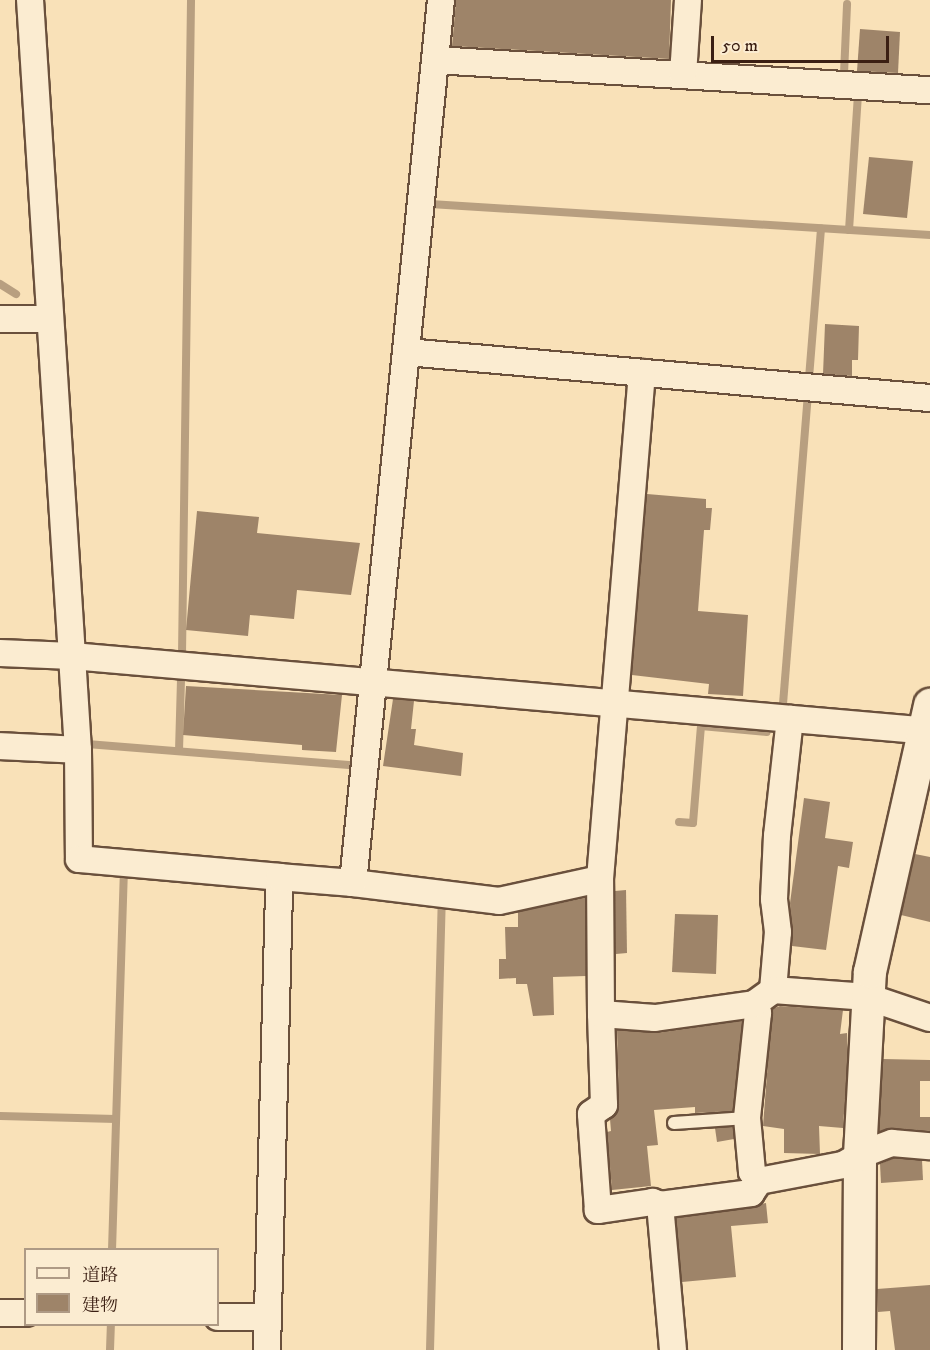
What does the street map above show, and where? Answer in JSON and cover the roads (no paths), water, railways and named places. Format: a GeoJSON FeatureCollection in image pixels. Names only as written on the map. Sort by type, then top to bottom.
{"type":"FeatureCollection","features":[{"type":"Feature","properties":{"kind":"street"},"geometry":{"type":"LineString","coordinates":[[30,0],[78,750],[79,859],[353,883],[499,902],[600,879]]}},
{"type":"Feature","properties":{"kind":"street"},"geometry":{"type":"LineString","coordinates":[[353,883],[441,0]]}},
{"type":"Feature","properties":{"kind":"street"},"geometry":{"type":"LineString","coordinates":[[683,75],[688,0]]}},
{"type":"Feature","properties":{"kind":"street"},"geometry":{"type":"LineString","coordinates":[[435,60],[930,90]]}},
{"type":"Feature","properties":{"kind":"street"},"geometry":{"type":"LineString","coordinates":[[0,319],[50,319]]}},
{"type":"Feature","properties":{"kind":"street"},"geometry":{"type":"LineString","coordinates":[[406,352],[930,398]]}},
{"type":"Feature","properties":{"kind":"street"},"geometry":{"type":"LineString","coordinates":[[642,373],[600,879],[604,1104],[591,1114],[598,1210],[653,1202],[660,1205],[751,1192],[759,1181],[843,1166],[860,1155],[892,1143],[930,1146]]}},
{"type":"Feature","properties":{"kind":"street"},"geometry":{"type":"LineString","coordinates":[[0,653],[72,656],[372,685],[790,720],[928,722],[889,875],[868,997],[860,1155],[859,1350]]}},
{"type":"Feature","properties":{"kind":"street"},"geometry":{"type":"LineString","coordinates":[[759,1181],[752,1172],[747,1118],[758,1013],[778,932],[774,899],[777,836],[790,720]]}},
{"type":"Feature","properties":{"kind":"street"},"geometry":{"type":"LineString","coordinates":[[0,746],[78,750]]}},
{"type":"Feature","properties":{"kind":"street"},"geometry":{"type":"LineString","coordinates":[[267,1350],[279,877]]}},
{"type":"Feature","properties":{"kind":"street"},"geometry":{"type":"LineString","coordinates":[[601,1014],[655,1018],[763,997],[868,997],[930,1018]]}},
{"type":"Feature","properties":{"kind":"street"},"geometry":{"type":"LineString","coordinates":[[660,1205],[673,1350]]}},
{"type":"Feature","properties":{"kind":"street"},"geometry":{"type":"LineString","coordinates":[[0,1313],[24,1313]]}},
{"type":"Feature","properties":{"kind":"street"},"geometry":{"type":"LineString","coordinates":[[219,1317],[268,1317]]}},
{"type":"Feature","properties":{"kind":"lane"},"geometry":{"type":"LineString","coordinates":[[674,1123],[747,1118]]}},
{"type":"Feature","properties":{"kind":"waterway"},"geometry":{"type":"LineString","coordinates":[[182,654],[191,0]]}},
{"type":"Feature","properties":{"kind":"waterway"},"geometry":{"type":"LineString","coordinates":[[844,74],[847,4]]}},
{"type":"Feature","properties":{"kind":"waterway"},"geometry":{"type":"LineString","coordinates":[[849,230],[858,95]]}},
{"type":"Feature","properties":{"kind":"waterway"},"geometry":{"type":"LineString","coordinates":[[430,204],[930,235]]}},
{"type":"Feature","properties":{"kind":"waterway"},"geometry":{"type":"LineString","coordinates":[[809,378],[821,228]]}},
{"type":"Feature","properties":{"kind":"waterway"},"geometry":{"type":"LineString","coordinates":[[0,284],[16,294]]}},
{"type":"Feature","properties":{"kind":"waterway"},"geometry":{"type":"LineString","coordinates":[[783,704],[808,394]]}},
{"type":"Feature","properties":{"kind":"waterway"},"geometry":{"type":"LineString","coordinates":[[179,751],[181,679]]}},
{"type":"Feature","properties":{"kind":"waterway"},"geometry":{"type":"LineString","coordinates":[[679,822],[693,823],[701,726],[767,732]]}},
{"type":"Feature","properties":{"kind":"waterway"},"geometry":{"type":"LineString","coordinates":[[87,744],[358,766]]}},
{"type":"Feature","properties":{"kind":"waterway"},"geometry":{"type":"LineString","coordinates":[[112,1248],[124,869]]}},
{"type":"Feature","properties":{"kind":"waterway"},"geometry":{"type":"LineString","coordinates":[[430,1350],[442,903],[438,902]]}},
{"type":"Feature","properties":{"kind":"waterway"},"geometry":{"type":"LineString","coordinates":[[0,1116],[116,1119]]}},
{"type":"Feature","properties":{"kind":"waterway"},"geometry":{"type":"LineString","coordinates":[[110,1350],[111,1326]]}}]}
